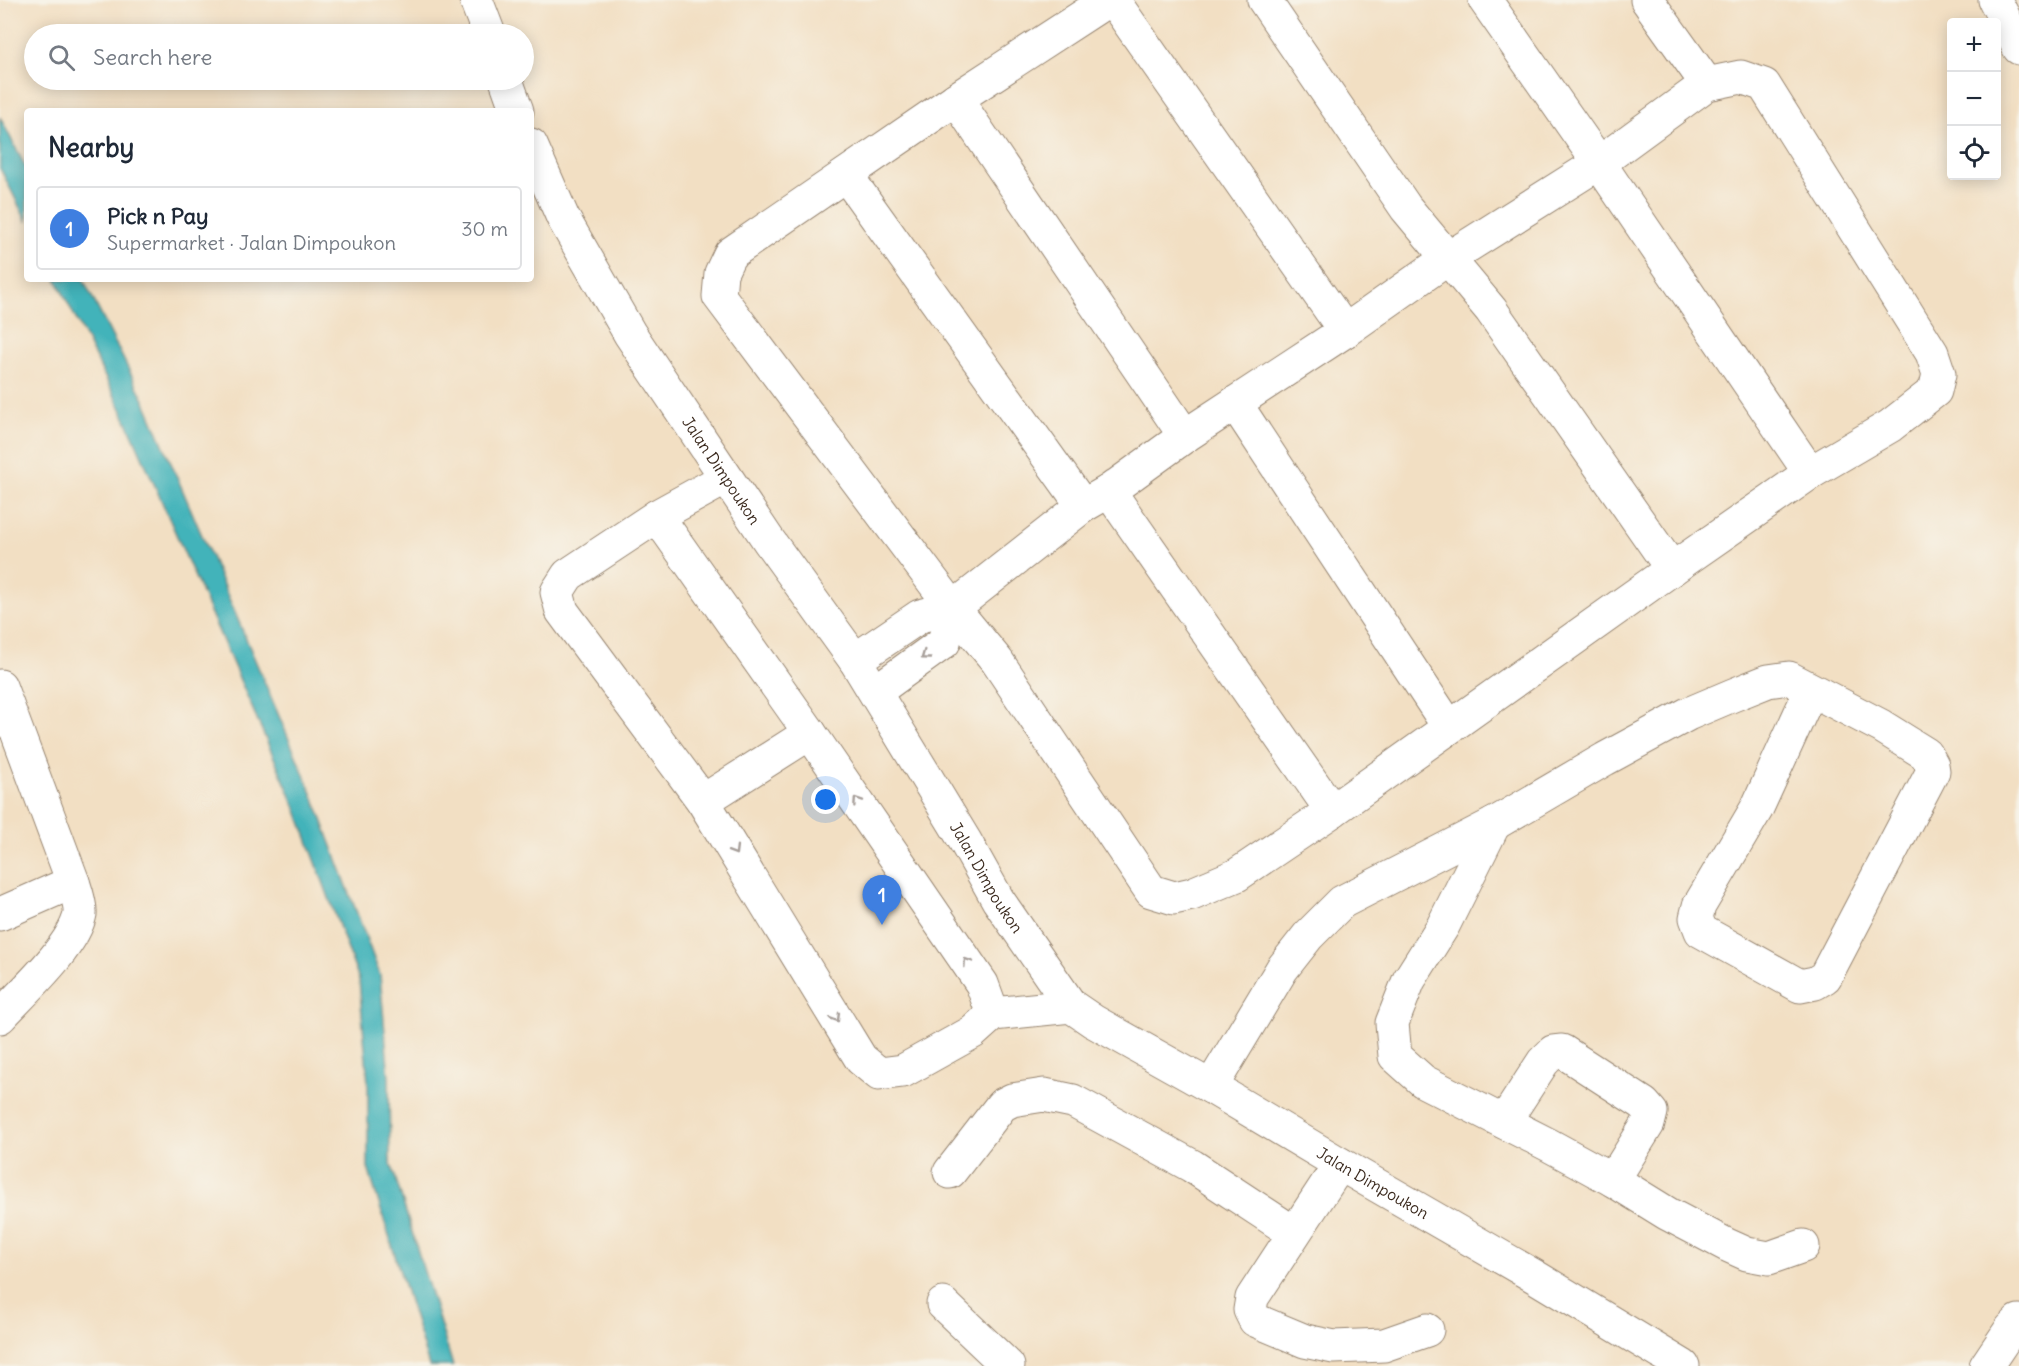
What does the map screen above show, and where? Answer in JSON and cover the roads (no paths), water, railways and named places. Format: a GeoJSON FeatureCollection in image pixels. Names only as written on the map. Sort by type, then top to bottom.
{"type":"FeatureCollection","features":[{"type":"Feature","properties":{"kind":"street"},"geometry":{"type":"LineString","coordinates":[[855,660],[920,616],[953,608],[1096,499],[1185,436],[1447,259],[1599,163],[1707,84],[1741,77],[1764,85],[1932,353],[1939,374],[1935,391],[1890,426],[1810,473],[1332,811],[1237,875],[1192,894],[1174,898],[1151,891],[997,661],[953,608],[719,296],[721,273],[730,254],[956,99],[1108,0]]}},
{"type":"Feature","properties":{"kind":"street"},"geometry":{"type":"LineString","coordinates":[[1113,0],[1345,330]]}},
{"type":"Feature","properties":{"kind":"street"},"geometry":{"type":"LineString","coordinates":[[1264,0],[1406,208],[1491,310],[1672,569]]}},
{"type":"Feature","properties":{"kind":"street"},"geometry":{"type":"LineString","coordinates":[[1485,0],[1810,473]]}},
{"type":"Feature","properties":{"kind":"street"},"geometry":{"type":"LineString","coordinates":[[1647,0],[1707,84]]}},
{"type":"Feature","properties":{"kind":"street"},"geometry":{"type":"LineString","coordinates":[[1995,0],[2019,48]]}},
{"type":"Feature","properties":{"kind":"street"},"geometry":{"type":"LineString","coordinates":[[510,90],[516,108]]}},
{"type":"Feature","properties":{"kind":"street"},"geometry":{"type":"LineString","coordinates":[[956,99],[1185,436]]}},
{"type":"Feature","properties":{"kind":"street","name":"Jalan Dimpoukon"},"geometry":{"type":"LineString","coordinates":[[534,152],[563,219],[630,334],[726,478],[855,660],[998,900],[1071,1006],[1116,1035],[1210,1087],[1534,1276],[1683,1366]]}},
{"type":"Feature","properties":{"kind":"street"},"geometry":{"type":"LineString","coordinates":[[846,175],[1096,499],[1332,811]]}},
{"type":"Feature","properties":{"kind":"street"},"geometry":{"type":"LineString","coordinates":[[1235,403],[1449,727]]}},
{"type":"Feature","properties":{"kind":"street"},"geometry":{"type":"LineString","coordinates":[[726,478],[657,516],[568,575],[558,592],[562,610],[704,801],[861,1059],[879,1074],[903,1071],[973,1032],[993,1014],[1071,1006]]}},
{"type":"Feature","properties":{"kind":"street"},"geometry":{"type":"LineString","coordinates":[[657,516],[810,733],[982,984],[993,1014]]}},
{"type":"Feature","properties":{"kind":"street"},"geometry":{"type":"LineString","coordinates":[[875,692],[944,642],[953,608]]}},
{"type":"Feature","properties":{"kind":"street"},"geometry":{"type":"LineString","coordinates":[[1210,1087],[1282,969],[1308,936],[1342,902],[1494,824],[1688,714],[1768,681],[1789,678],[1881,726],[1926,754],[1932,765],[1933,771],[1825,977],[1815,983],[1800,986],[1701,931],[1696,918],[1699,906],[1757,807],[1811,690]]}},
{"type":"Feature","properties":{"kind":"street"},"geometry":{"type":"LineString","coordinates":[[0,686],[73,882],[81,912],[73,934],[0,1017]]}},
{"type":"Feature","properties":{"kind":"street"},"geometry":{"type":"LineString","coordinates":[[704,801],[810,733]]}},
{"type":"Feature","properties":{"kind":"street"},"geometry":{"type":"LineString","coordinates":[[1494,824],[1443,926],[1409,980],[1392,1023],[1395,1056],[1423,1081],[1613,1180],[1668,1214],[1747,1254],[1769,1258],[1803,1246]]}},
{"type":"Feature","properties":{"kind":"street"},"geometry":{"type":"LineString","coordinates":[[0,914],[73,882]]}},
{"type":"Feature","properties":{"kind":"street"},"geometry":{"type":"LineString","coordinates":[[1504,1122],[1543,1062],[1552,1052],[1562,1051],[1644,1104],[1651,1112],[1648,1124],[1613,1180]]}},
{"type":"Feature","properties":{"kind":"street"},"geometry":{"type":"LineString","coordinates":[[951,1172],[1002,1105],[1012,1100],[1044,1095],[1073,1101],[1192,1166],[1294,1233]]}},
{"type":"Feature","properties":{"kind":"street"},"geometry":{"type":"LineString","coordinates":[[1340,1164],[1252,1298],[1250,1310],[1255,1320],[1305,1341],[1334,1347],[1384,1345],[1427,1330]]}},
{"type":"Feature","properties":{"kind":"street"},"geometry":{"type":"LineString","coordinates":[[943,1304],[1008,1366]]}},
{"type":"Feature","properties":{"kind":"street"},"geometry":{"type":"LineString","coordinates":[[1986,1366],[2011,1329],[2019,1322]]}},
{"type":"Feature","properties":{"kind":"water"},"geometry":{"type":"Polygon","coordinates":[[[0,117],[24,164],[24,216],[0,168],[0,117]]]}},
{"type":"Feature","properties":{"kind":"water"},"geometry":{"type":"Polygon","coordinates":[[[58,282],[85,282],[145,402],[314,798],[380,975],[389,1078],[390,1160],[453,1366],[429,1366],[368,1168],[368,1083],[359,980],[296,808],[123,413],[58,282]]]}},
{"type":"Feature","properties":{"kind":"place","name":"Pick n Pay"},"geometry":{"type":"Point","coordinates":[882,925]}}]}
